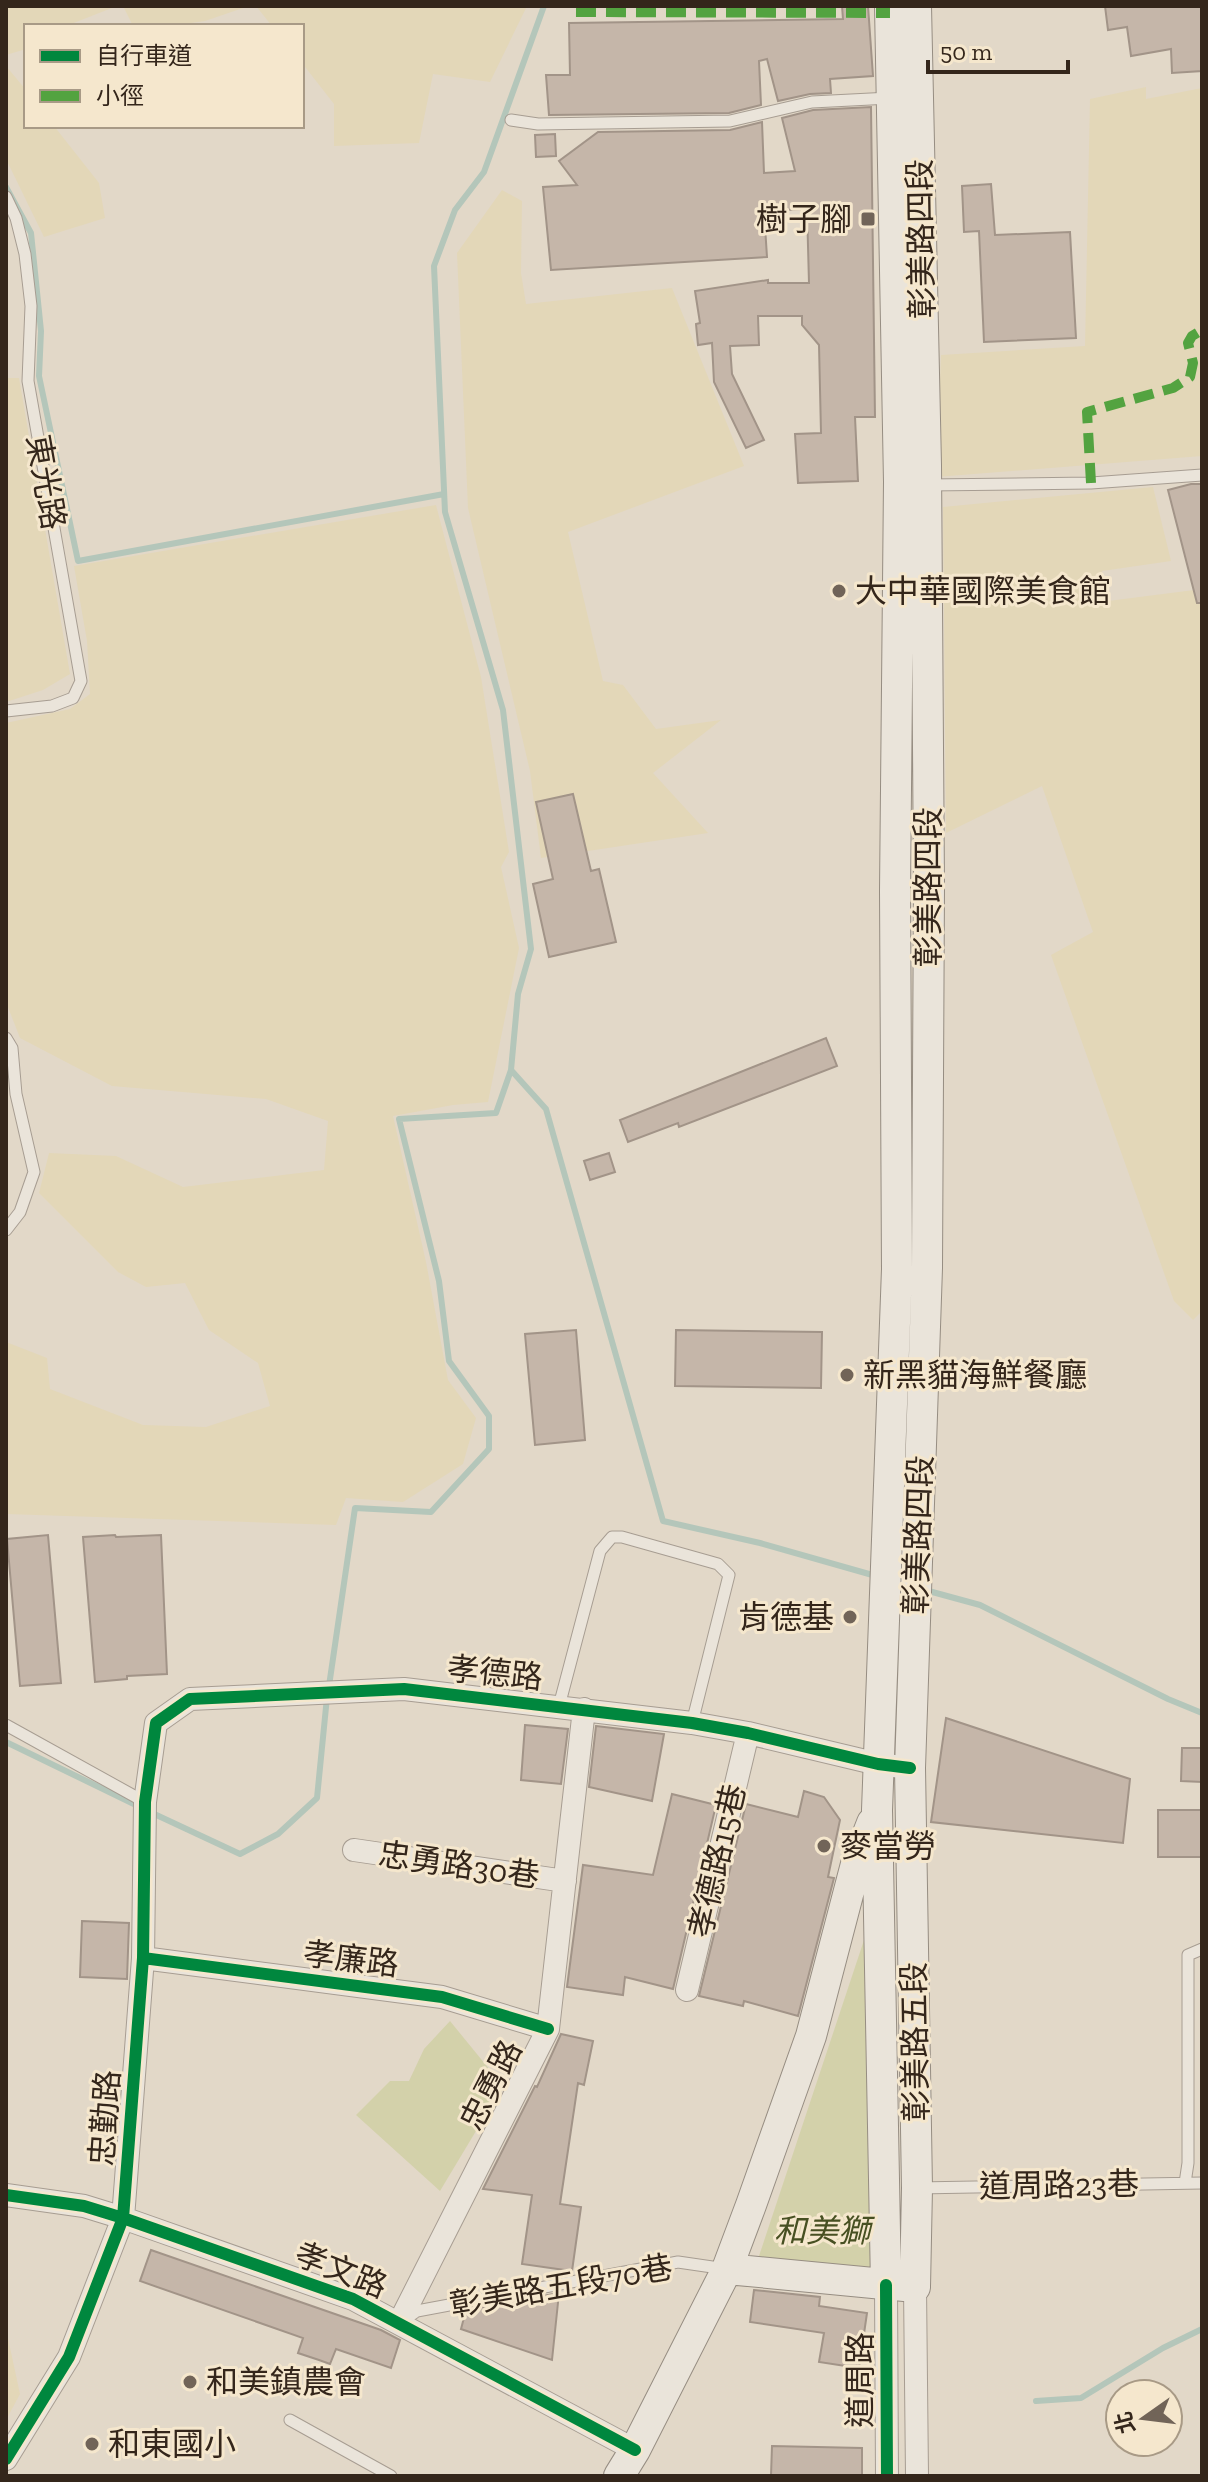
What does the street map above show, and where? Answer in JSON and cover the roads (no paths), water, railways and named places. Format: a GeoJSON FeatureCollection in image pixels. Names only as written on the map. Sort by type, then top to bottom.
{"type":"FeatureCollection","features":[{"type":"Feature","properties":{"kind":"main road","name":"彰美路四段"},"geometry":{"type":"LineString","coordinates":[[890,6],[904,99],[912,483],[929,886],[927,1268],[910,1768]]}},
{"type":"Feature","properties":{"kind":"main road","name":"彰美路四段"},"geometry":{"type":"LineString","coordinates":[[904,99],[916,6]]}},
{"type":"Feature","properties":{"kind":"main road","name":"彰美路四段"},"geometry":{"type":"LineString","coordinates":[[878,1764],[897,1269],[895,891],[912,483]]}},
{"type":"Feature","properties":{"kind":"main road"},"geometry":{"type":"LineString","coordinates":[[895,891],[929,886]]}},
{"type":"Feature","properties":{"kind":"main road"},"geometry":{"type":"LineString","coordinates":[[897,1269],[927,1268]]}},
{"type":"Feature","properties":{"kind":"main road","name":"彰美路五段"},"geometry":{"type":"LineString","coordinates":[[878,1764],[877,1810],[900,2286]]}},
{"type":"Feature","properties":{"kind":"main road","name":"彰美路五段"},"geometry":{"type":"LineString","coordinates":[[900,2286],[917,2188],[910,1768]]}},
{"type":"Feature","properties":{"kind":"main road"},"geometry":{"type":"LineString","coordinates":[[619,2476],[727,2269],[811,2036],[856,1864],[877,1810]]}},
{"type":"Feature","properties":{"kind":"main road"},"geometry":{"type":"LineString","coordinates":[[727,2269],[900,2286]]}},
{"type":"Feature","properties":{"kind":"street","name":"孝德路"},"geometry":{"type":"LineString","coordinates":[[145,1802],[156,1723],[190,1699],[404,1689],[692,1723],[878,1764],[910,1768]]}},
{"type":"Feature","properties":{"kind":"street","name":"忠勇路"},"geometry":{"type":"LineString","coordinates":[[399,2323],[548,2029],[584,1709]]}},
{"type":"Feature","properties":{"kind":"street","name":"孝德路15巷"},"geometry":{"type":"LineString","coordinates":[[687,1990],[748,1733]]}},
{"type":"Feature","properties":{"kind":"street","name":"忠勤路"},"geometry":{"type":"LineString","coordinates":[[6,2459],[69,2357],[123,2218],[143,1958],[145,1802]]}},
{"type":"Feature","properties":{"kind":"street","name":"忠勇路30巷"},"geometry":{"type":"LineString","coordinates":[[354,1850],[565,1881]]}},
{"type":"Feature","properties":{"kind":"street","name":"孝廉路"},"geometry":{"type":"LineString","coordinates":[[143,1958],[442,1997],[548,2029]]}},
{"type":"Feature","properties":{"kind":"street","name":"孝文路"},"geometry":{"type":"LineString","coordinates":[[6,2195],[84,2206],[353,2299],[635,2450]]}},
{"type":"Feature","properties":{"kind":"street","name":"道周路"},"geometry":{"type":"LineString","coordinates":[[887,2476],[900,2286]]}},
{"type":"Feature","properties":{"kind":"street","name":"道周路"},"geometry":{"type":"LineString","coordinates":[[900,2286],[917,2476]]}},
{"type":"Feature","properties":{"kind":"lane"},"geometry":{"type":"LineString","coordinates":[[511,120],[538,124],[730,121],[812,102],[904,99]]}},
{"type":"Feature","properties":{"kind":"lane","name":"東光路"},"geometry":{"type":"LineString","coordinates":[[6,197],[16,218],[25,254],[31,306],[28,381],[81,681],[73,698],[52,706],[6,711]]}},
{"type":"Feature","properties":{"kind":"lane"},"geometry":{"type":"LineString","coordinates":[[912,483],[1091,483],[1202,475]]}},
{"type":"Feature","properties":{"kind":"lane"},"geometry":{"type":"LineString","coordinates":[[6,1038],[12,1048],[16,1094],[34,1172],[20,1212],[6,1230]]}},
{"type":"Feature","properties":{"kind":"lane"},"geometry":{"type":"LineString","coordinates":[[559,1706],[600,1551],[608,1540],[622,1537],[718,1564],[729,1575],[692,1723]]}},
{"type":"Feature","properties":{"kind":"lane"},"geometry":{"type":"LineString","coordinates":[[6,1725],[145,1802]]}},
{"type":"Feature","properties":{"kind":"lane"},"geometry":{"type":"LineString","coordinates":[[1185,2183],[1188,2163],[1188,1955],[1202,1949]]}},
{"type":"Feature","properties":{"kind":"lane","name":"道周路23巷"},"geometry":{"type":"LineString","coordinates":[[917,2188],[1202,2183]]}},
{"type":"Feature","properties":{"kind":"lane","name":"彰美路五段70巷"},"geometry":{"type":"LineString","coordinates":[[399,2323],[417,2311],[678,2262],[727,2269]]}},
{"type":"Feature","properties":{"kind":"lane"},"geometry":{"type":"LineString","coordinates":[[290,2420],[391,2476]]}},
{"type":"Feature","properties":{"kind":"waterway"},"geometry":{"type":"LineString","coordinates":[[544,6],[484,172],[455,210],[434,266],[445,512],[503,710],[531,949],[518,994],[511,1070],[546,1109],[663,1521],[760,1543],[876,1576]]}},
{"type":"Feature","properties":{"kind":"waterway"},"geometry":{"type":"LineString","coordinates":[[6,187],[31,233],[41,331],[39,376],[78,561],[444,494]]}},
{"type":"Feature","properties":{"kind":"waterway"},"geometry":{"type":"LineString","coordinates":[[329,1686],[355,1508],[431,1512],[489,1449],[489,1416],[449,1361],[439,1281],[399,1119],[496,1113],[511,1070]]}},
{"type":"Feature","properties":{"kind":"waterway"},"geometry":{"type":"LineString","coordinates":[[925,1590],[980,1605],[1202,1713]]}},
{"type":"Feature","properties":{"kind":"waterway"},"geometry":{"type":"LineString","coordinates":[[150,1812],[240,1854],[278,1834],[317,1798],[327,1697]]}},
{"type":"Feature","properties":{"kind":"waterway"},"geometry":{"type":"LineString","coordinates":[[6,1742],[140,1807]]}},
{"type":"Feature","properties":{"kind":"waterway"},"geometry":{"type":"LineString","coordinates":[[1036,2401],[1081,2398],[1163,2348],[1202,2329]]}},
{"type":"Feature","properties":{"kind":"place","name":"樹子腳"},"geometry":{"type":"Point","coordinates":[868,219]}},
{"type":"Feature","properties":{"kind":"place","name":"大中華國際美食館"},"geometry":{"type":"Point","coordinates":[839,591]}},
{"type":"Feature","properties":{"kind":"place","name":"新黑貓海鮮餐廳"},"geometry":{"type":"Point","coordinates":[847,1375]}},
{"type":"Feature","properties":{"kind":"place","name":"肯德基"},"geometry":{"type":"Point","coordinates":[850,1617]}},
{"type":"Feature","properties":{"kind":"place","name":"麥當勞"},"geometry":{"type":"Point","coordinates":[824,1846]}},
{"type":"Feature","properties":{"kind":"place","name":"和美鎮農會"},"geometry":{"type":"Point","coordinates":[190,2382]}},
{"type":"Feature","properties":{"kind":"place","name":"和東國小"},"geometry":{"type":"Point","coordinates":[92,2444]}},
{"type":"Feature","properties":{"kind":"park label","name":"和美獅"},"geometry":{"type":"Point","coordinates":[822,2231]}}]}
